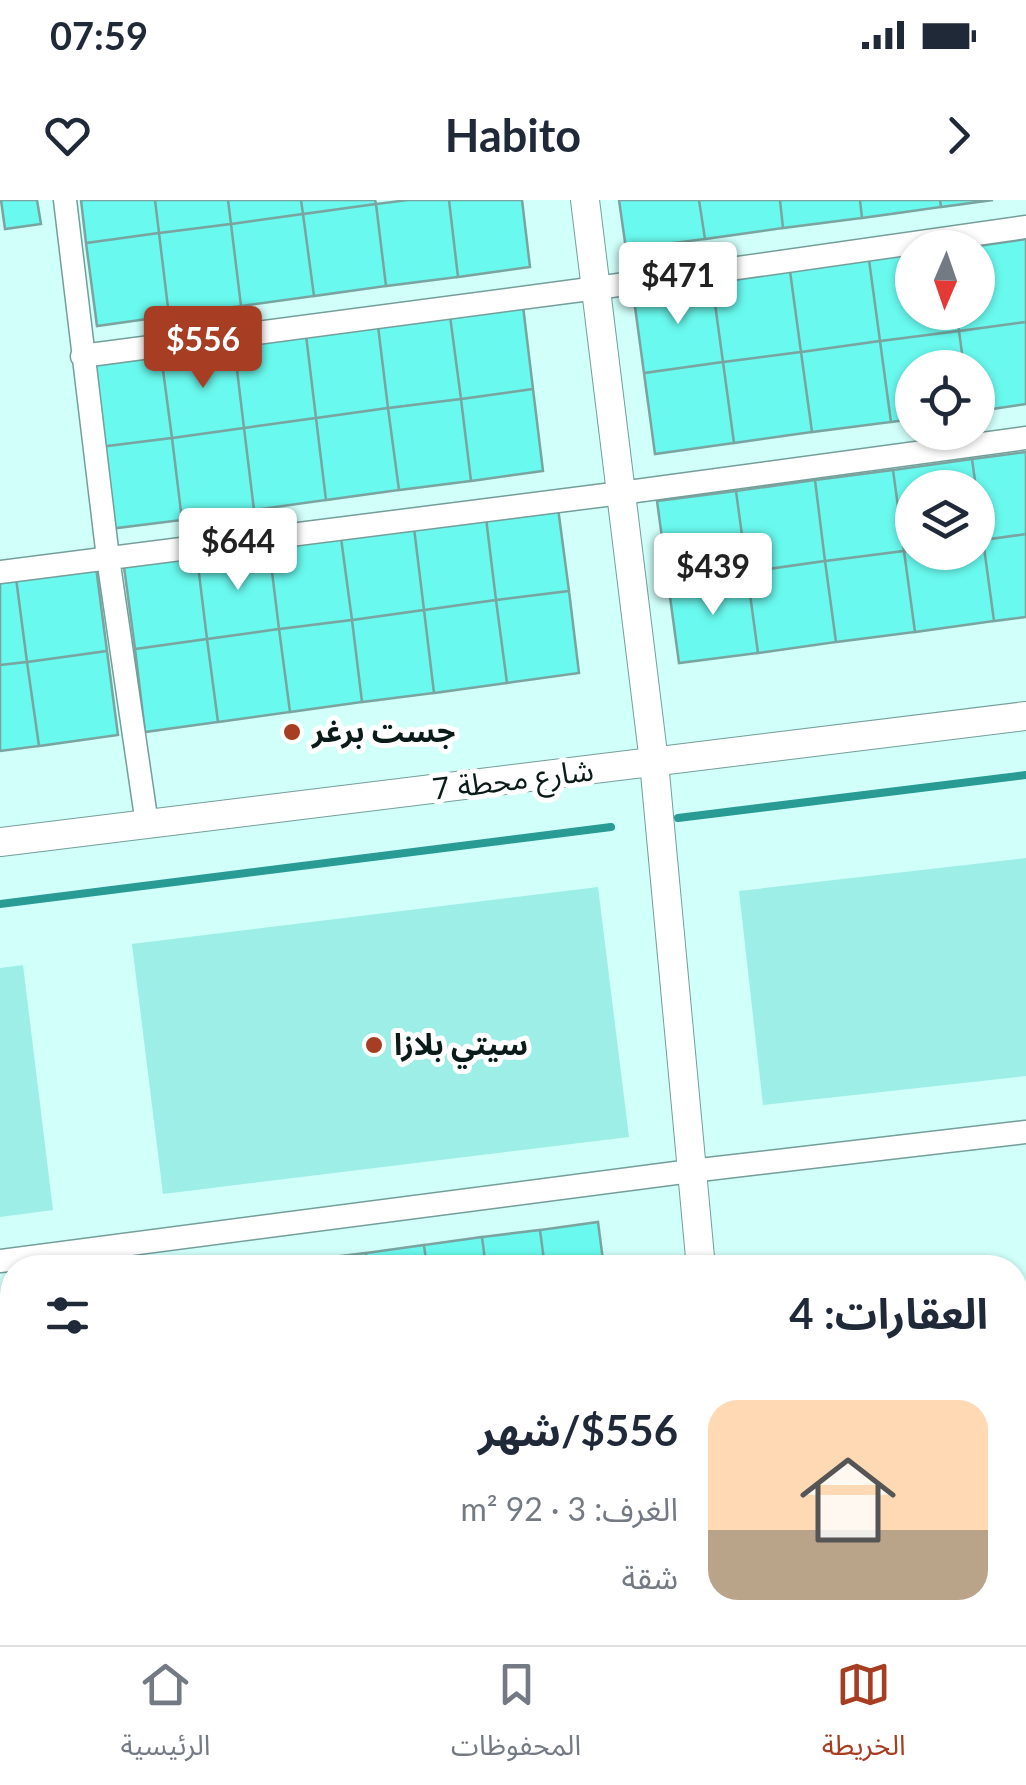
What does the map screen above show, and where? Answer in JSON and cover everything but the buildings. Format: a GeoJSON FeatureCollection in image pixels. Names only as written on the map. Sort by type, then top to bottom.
{"type":"FeatureCollection","features":[{"type":"Feature","properties":{"kind":"street"},"geometry":{"type":"LineString","coordinates":[[65,200],[108,558],[147,824]]}},
{"type":"Feature","properties":{"kind":"street"},"geometry":{"type":"LineString","coordinates":[[586,200],[654,762],[700,1255]]}},
{"type":"Feature","properties":{"kind":"street"},"geometry":{"type":"LineString","coordinates":[[82,356],[1026,228]]}},
{"type":"Feature","properties":{"kind":"street"},"geometry":{"type":"LineString","coordinates":[[0,572],[622,494],[1026,438]]}},
{"type":"Feature","properties":{"kind":"street","name":"شارع محطة 7"},"geometry":{"type":"LineString","coordinates":[[0,842],[1026,716]]}},
{"type":"Feature","properties":{"kind":"street"},"geometry":{"type":"LineString","coordinates":[[130,1255],[691,1172],[1026,1132]]}},
{"type":"Feature","properties":{"kind":"shaded area"},"geometry":{"type":"Polygon","coordinates":[[[1026,858],[1026,1076],[763,1105],[739,891],[1026,858]]]}},
{"type":"Feature","properties":{"kind":"shaded area"},"geometry":{"type":"Polygon","coordinates":[[[598,887],[629,1137],[163,1194],[132,944],[598,887]]]}},
{"type":"Feature","properties":{"kind":"shaded area"},"geometry":{"type":"Polygon","coordinates":[[[23,965],[53,1210],[0,1217],[0,968],[23,965]]]}},
{"type":"Feature","properties":{"kind":"waterway"},"geometry":{"type":"LineString","coordinates":[[678,818],[1026,775]]}},
{"type":"Feature","properties":{"kind":"waterway"},"geometry":{"type":"LineString","coordinates":[[0,904],[611,827]]}},
{"type":"Feature","properties":{"kind":"place","name":"جست برغر"},"geometry":{"type":"Point","coordinates":[292,732]}},
{"type":"Feature","properties":{"kind":"place","name":"سيتي بلازا"},"geometry":{"type":"Point","coordinates":[374,1045]}}]}
